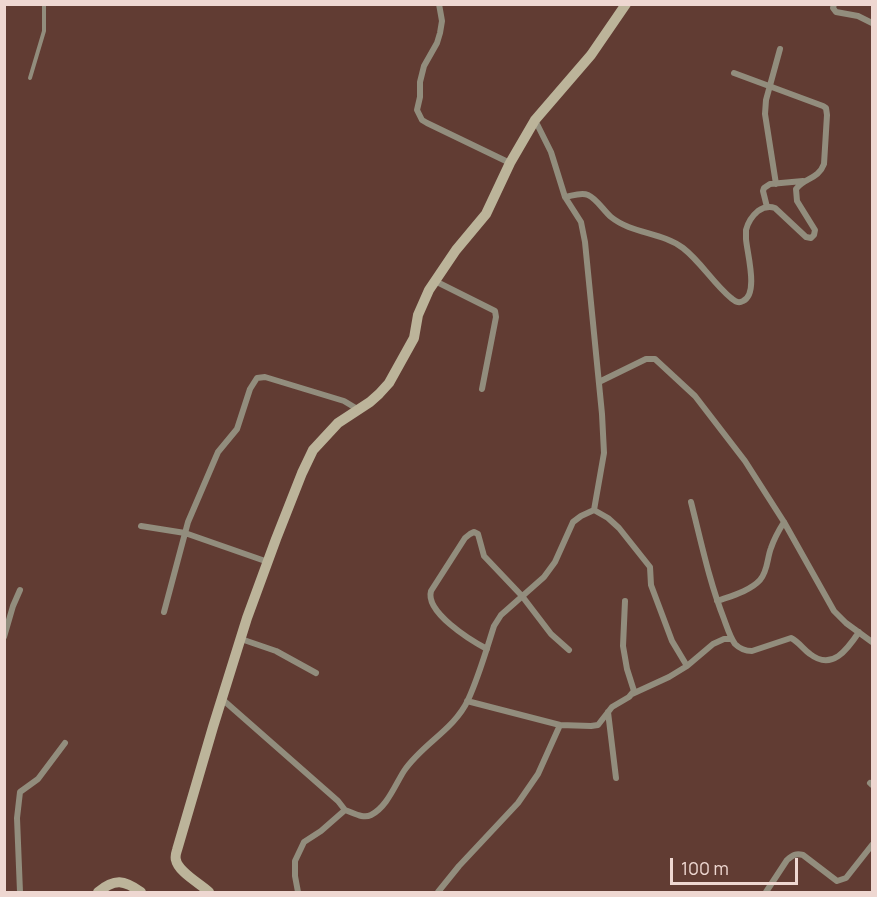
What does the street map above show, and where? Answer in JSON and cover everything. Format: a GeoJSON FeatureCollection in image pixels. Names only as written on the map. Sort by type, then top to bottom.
{"type":"FeatureCollection","features":[{"type":"Feature","properties":{"kind":"street"},"geometry":{"type":"LineString","coordinates":[[439,4],[442,21],[440,33],[424,66],[417,110],[419,116],[427,123],[510,163]]}},
{"type":"Feature","properties":{"kind":"street"},"geometry":{"type":"LineString","coordinates":[[209,892],[185,873],[175,859],[241,639],[302,473],[314,450],[338,423],[359,410],[389,383],[414,338],[421,306],[429,290],[456,250],[486,214],[510,163],[535,120],[591,55],[626,4]]}},
{"type":"Feature","properties":{"kind":"street"},"geometry":{"type":"LineString","coordinates":[[834,4],[833,8],[836,12],[858,16],[873,23]]}},
{"type":"Feature","properties":{"kind":"street"},"geometry":{"type":"LineString","coordinates":[[776,184],[765,114],[766,100],[780,49]]}},
{"type":"Feature","properties":{"kind":"street"},"geometry":{"type":"LineString","coordinates":[[734,73],[826,108],[822,171],[803,181],[770,184],[764,188],[763,196],[767,207]]}},
{"type":"Feature","properties":{"kind":"street"},"geometry":{"type":"LineString","coordinates":[[535,120],[551,152],[565,197],[581,222],[583,230],[604,453],[594,510]]}},
{"type":"Feature","properties":{"kind":"street"},"geometry":{"type":"LineString","coordinates":[[565,197],[587,195],[625,226],[670,240],[683,248],[725,293],[739,302],[747,299],[751,290],[746,240],[749,222],[756,213],[770,206],[775,208],[806,237],[813,237],[815,230],[795,195],[796,189],[803,181]]}},
{"type":"Feature","properties":{"kind":"street"},"geometry":{"type":"LineString","coordinates":[[435,281],[495,311],[496,317],[482,389]]}},
{"type":"Feature","properties":{"kind":"street"},"geometry":{"type":"LineString","coordinates":[[598,382],[646,359],[656,359],[695,396],[745,461],[784,522],[834,611],[846,623],[873,642]]}},
{"type":"Feature","properties":{"kind":"street"},"geometry":{"type":"LineString","coordinates":[[164,612],[188,522],[218,452],[237,429],[250,389],[257,378],[265,377],[344,401],[359,410]]}},
{"type":"Feature","properties":{"kind":"street"},"geometry":{"type":"LineString","coordinates":[[691,502],[717,601],[732,639],[740,648],[752,651],[794,638],[817,660],[827,661],[849,647],[859,632]]}},
{"type":"Feature","properties":{"kind":"street"},"geometry":{"type":"LineString","coordinates":[[222,699],[338,801],[345,810],[364,817],[372,815],[384,804],[405,770],[419,753],[450,725],[467,701],[494,626],[501,615],[544,577],[555,562],[573,522],[594,510]]}},
{"type":"Feature","properties":{"kind":"street"},"geometry":{"type":"LineString","coordinates":[[594,510],[620,528],[650,567],[651,585],[672,640],[687,666]]}},
{"type":"Feature","properties":{"kind":"street"},"geometry":{"type":"LineString","coordinates":[[717,601],[752,586],[760,580],[766,570],[770,549],[784,522]]}},
{"type":"Feature","properties":{"kind":"street"},"geometry":{"type":"LineString","coordinates":[[141,526],[185,533],[268,562]]}},
{"type":"Feature","properties":{"kind":"street"},"geometry":{"type":"LineString","coordinates":[[487,649],[447,622],[430,599],[431,591],[465,538],[474,532],[478,534],[484,556],[522,596],[551,634],[569,650]]}},
{"type":"Feature","properties":{"kind":"street"},"geometry":{"type":"LineString","coordinates":[[4,637],[20,590]]}},
{"type":"Feature","properties":{"kind":"street"},"geometry":{"type":"LineString","coordinates":[[625,601],[623,646],[627,669],[634,687],[632,694]]}},
{"type":"Feature","properties":{"kind":"street"},"geometry":{"type":"LineString","coordinates":[[241,639],[276,651],[316,673]]}},
{"type":"Feature","properties":{"kind":"street"},"geometry":{"type":"LineString","coordinates":[[467,701],[560,725],[594,726],[602,721],[608,711],[632,694],[687,666],[713,644],[724,639],[732,639]]}},
{"type":"Feature","properties":{"kind":"street"},"geometry":{"type":"LineString","coordinates":[[608,711],[616,778]]}},
{"type":"Feature","properties":{"kind":"street"},"geometry":{"type":"LineString","coordinates":[[438,892],[518,803],[538,774],[560,725]]}},
{"type":"Feature","properties":{"kind":"street"},"geometry":{"type":"LineString","coordinates":[[20,892],[17,818],[20,792],[38,779],[66,743]]}},
{"type":"Feature","properties":{"kind":"street"},"geometry":{"type":"LineString","coordinates":[[298,892],[295,861],[304,842],[345,810]]}},
{"type":"Feature","properties":{"kind":"street"},"geometry":{"type":"LineString","coordinates":[[766,892],[792,855],[797,853],[803,855],[837,881],[846,878],[873,845]]}},
{"type":"Feature","properties":{"kind":"street"},"geometry":{"type":"LineString","coordinates":[[98,892],[120,881],[141,892]]}},
{"type":"Feature","properties":{"kind":"lane"},"geometry":{"type":"LineString","coordinates":[[30,78],[44,31],[44,4]]}}]}
